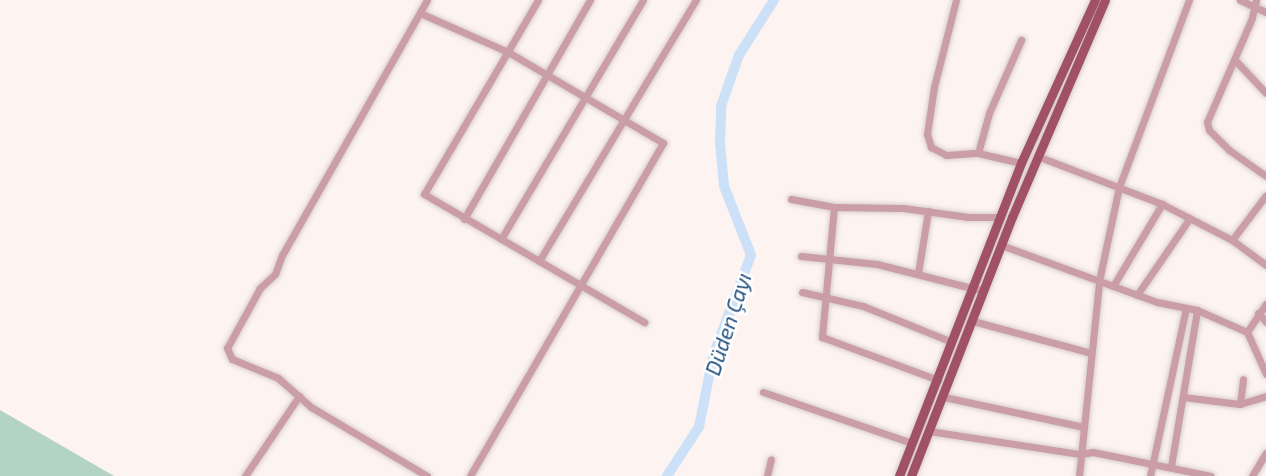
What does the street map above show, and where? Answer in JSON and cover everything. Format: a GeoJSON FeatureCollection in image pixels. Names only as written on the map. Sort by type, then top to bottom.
{"type":"FeatureCollection","features":[{"type":"Feature","properties":{"kind":"main road"},"geometry":{"type":"LineString","coordinates":[[899,476],[1021,163],[1095,0]]}},
{"type":"Feature","properties":{"kind":"main road"},"geometry":{"type":"LineString","coordinates":[[910,476],[944,397],[1037,156],[1105,0]]}},
{"type":"Feature","properties":{"kind":"street"},"geometry":{"type":"LineString","coordinates":[[427,0],[282,255],[275,274],[260,288],[227,348],[232,359],[278,378],[311,407],[427,476]]}},
{"type":"Feature","properties":{"kind":"street"},"geometry":{"type":"LineString","coordinates":[[538,0],[424,194],[644,322]]}},
{"type":"Feature","properties":{"kind":"street"},"geometry":{"type":"LineString","coordinates":[[464,219],[590,0]]}},
{"type":"Feature","properties":{"kind":"street"},"geometry":{"type":"LineString","coordinates":[[501,239],[643,0]]}},
{"type":"Feature","properties":{"kind":"street"},"geometry":{"type":"LineString","coordinates":[[539,261],[696,0]]}},
{"type":"Feature","properties":{"kind":"street"},"geometry":{"type":"LineString","coordinates":[[956,0],[934,87],[927,134],[938,152],[978,153],[1021,163]]}},
{"type":"Feature","properties":{"kind":"street"},"geometry":{"type":"LineString","coordinates":[[1079,476],[1099,281],[1119,187],[1189,0]]}},
{"type":"Feature","properties":{"kind":"street"},"geometry":{"type":"LineString","coordinates":[[1240,0],[1255,2],[1266,12]]}},
{"type":"Feature","properties":{"kind":"street"},"geometry":{"type":"LineString","coordinates":[[1255,2],[1208,122],[1209,130],[1266,176]]}},
{"type":"Feature","properties":{"kind":"street"},"geometry":{"type":"LineString","coordinates":[[420,13],[508,52],[663,143],[470,476]]}},
{"type":"Feature","properties":{"kind":"street"},"geometry":{"type":"LineString","coordinates":[[978,153],[989,113],[1022,40]]}},
{"type":"Feature","properties":{"kind":"street"},"geometry":{"type":"LineString","coordinates":[[1234,60],[1266,93]]}},
{"type":"Feature","properties":{"kind":"street"},"geometry":{"type":"LineString","coordinates":[[1037,156],[1162,204],[1232,240],[1266,265]]}},
{"type":"Feature","properties":{"kind":"street"},"geometry":{"type":"LineString","coordinates":[[1232,240],[1266,195]]}},
{"type":"Feature","properties":{"kind":"street"},"geometry":{"type":"LineString","coordinates":[[791,200],[834,207],[928,211],[968,217],[1001,217]]}},
{"type":"Feature","properties":{"kind":"street"},"geometry":{"type":"LineString","coordinates":[[1113,286],[1162,204]]}},
{"type":"Feature","properties":{"kind":"street"},"geometry":{"type":"LineString","coordinates":[[834,207],[822,337],[938,380]]}},
{"type":"Feature","properties":{"kind":"street"},"geometry":{"type":"LineString","coordinates":[[918,273],[928,211]]}},
{"type":"Feature","properties":{"kind":"street"},"geometry":{"type":"LineString","coordinates":[[1137,295],[1190,218]]}},
{"type":"Feature","properties":{"kind":"street"},"geometry":{"type":"LineString","coordinates":[[1001,245],[1137,295],[1197,310],[1247,332],[1266,374]]}},
{"type":"Feature","properties":{"kind":"street"},"geometry":{"type":"LineString","coordinates":[[801,256],[918,273],[984,291]]}},
{"type":"Feature","properties":{"kind":"street"},"geometry":{"type":"LineString","coordinates":[[801,292],[863,306],[952,342]]}},
{"type":"Feature","properties":{"kind":"street"},"geometry":{"type":"LineString","coordinates":[[1247,332],[1266,304]]}},
{"type":"Feature","properties":{"kind":"street"},"geometry":{"type":"LineString","coordinates":[[1149,476],[1154,462],[1186,308]]}},
{"type":"Feature","properties":{"kind":"street"},"geometry":{"type":"LineString","coordinates":[[1171,466],[1197,310]]}},
{"type":"Feature","properties":{"kind":"street"},"geometry":{"type":"LineString","coordinates":[[1258,314],[1266,322]]}},
{"type":"Feature","properties":{"kind":"street"},"geometry":{"type":"LineString","coordinates":[[973,321],[1092,353]]}},
{"type":"Feature","properties":{"kind":"street"},"geometry":{"type":"LineString","coordinates":[[1240,404],[1243,379]]}},
{"type":"Feature","properties":{"kind":"street"},"geometry":{"type":"LineString","coordinates":[[763,392],[912,443]]}},
{"type":"Feature","properties":{"kind":"street"},"geometry":{"type":"LineString","coordinates":[[245,476],[298,396]]}},
{"type":"Feature","properties":{"kind":"street"},"geometry":{"type":"LineString","coordinates":[[1183,397],[1240,404],[1266,396]]}},
{"type":"Feature","properties":{"kind":"street"},"geometry":{"type":"LineString","coordinates":[[944,397],[1084,427]]}},
{"type":"Feature","properties":{"kind":"street"},"geometry":{"type":"LineString","coordinates":[[929,431],[1080,454],[1093,452],[1154,462],[1211,476]]}},
{"type":"Feature","properties":{"kind":"street"},"geometry":{"type":"LineString","coordinates":[[1252,476],[1266,453]]}},
{"type":"Feature","properties":{"kind":"street"},"geometry":{"type":"LineString","coordinates":[[767,476],[771,459]]}},
{"type":"Feature","properties":{"kind":"green space"},"geometry":{"type":"Polygon","coordinates":[[[0,410],[114,476],[0,476],[0,410]]]}},
{"type":"Feature","properties":{"kind":"waterway","name":"Düden Çayı"},"geometry":{"type":"LineString","coordinates":[[667,476],[699,427],[713,356],[751,255],[724,186],[720,143],[721,106],[739,55],[774,0]]}}]}
